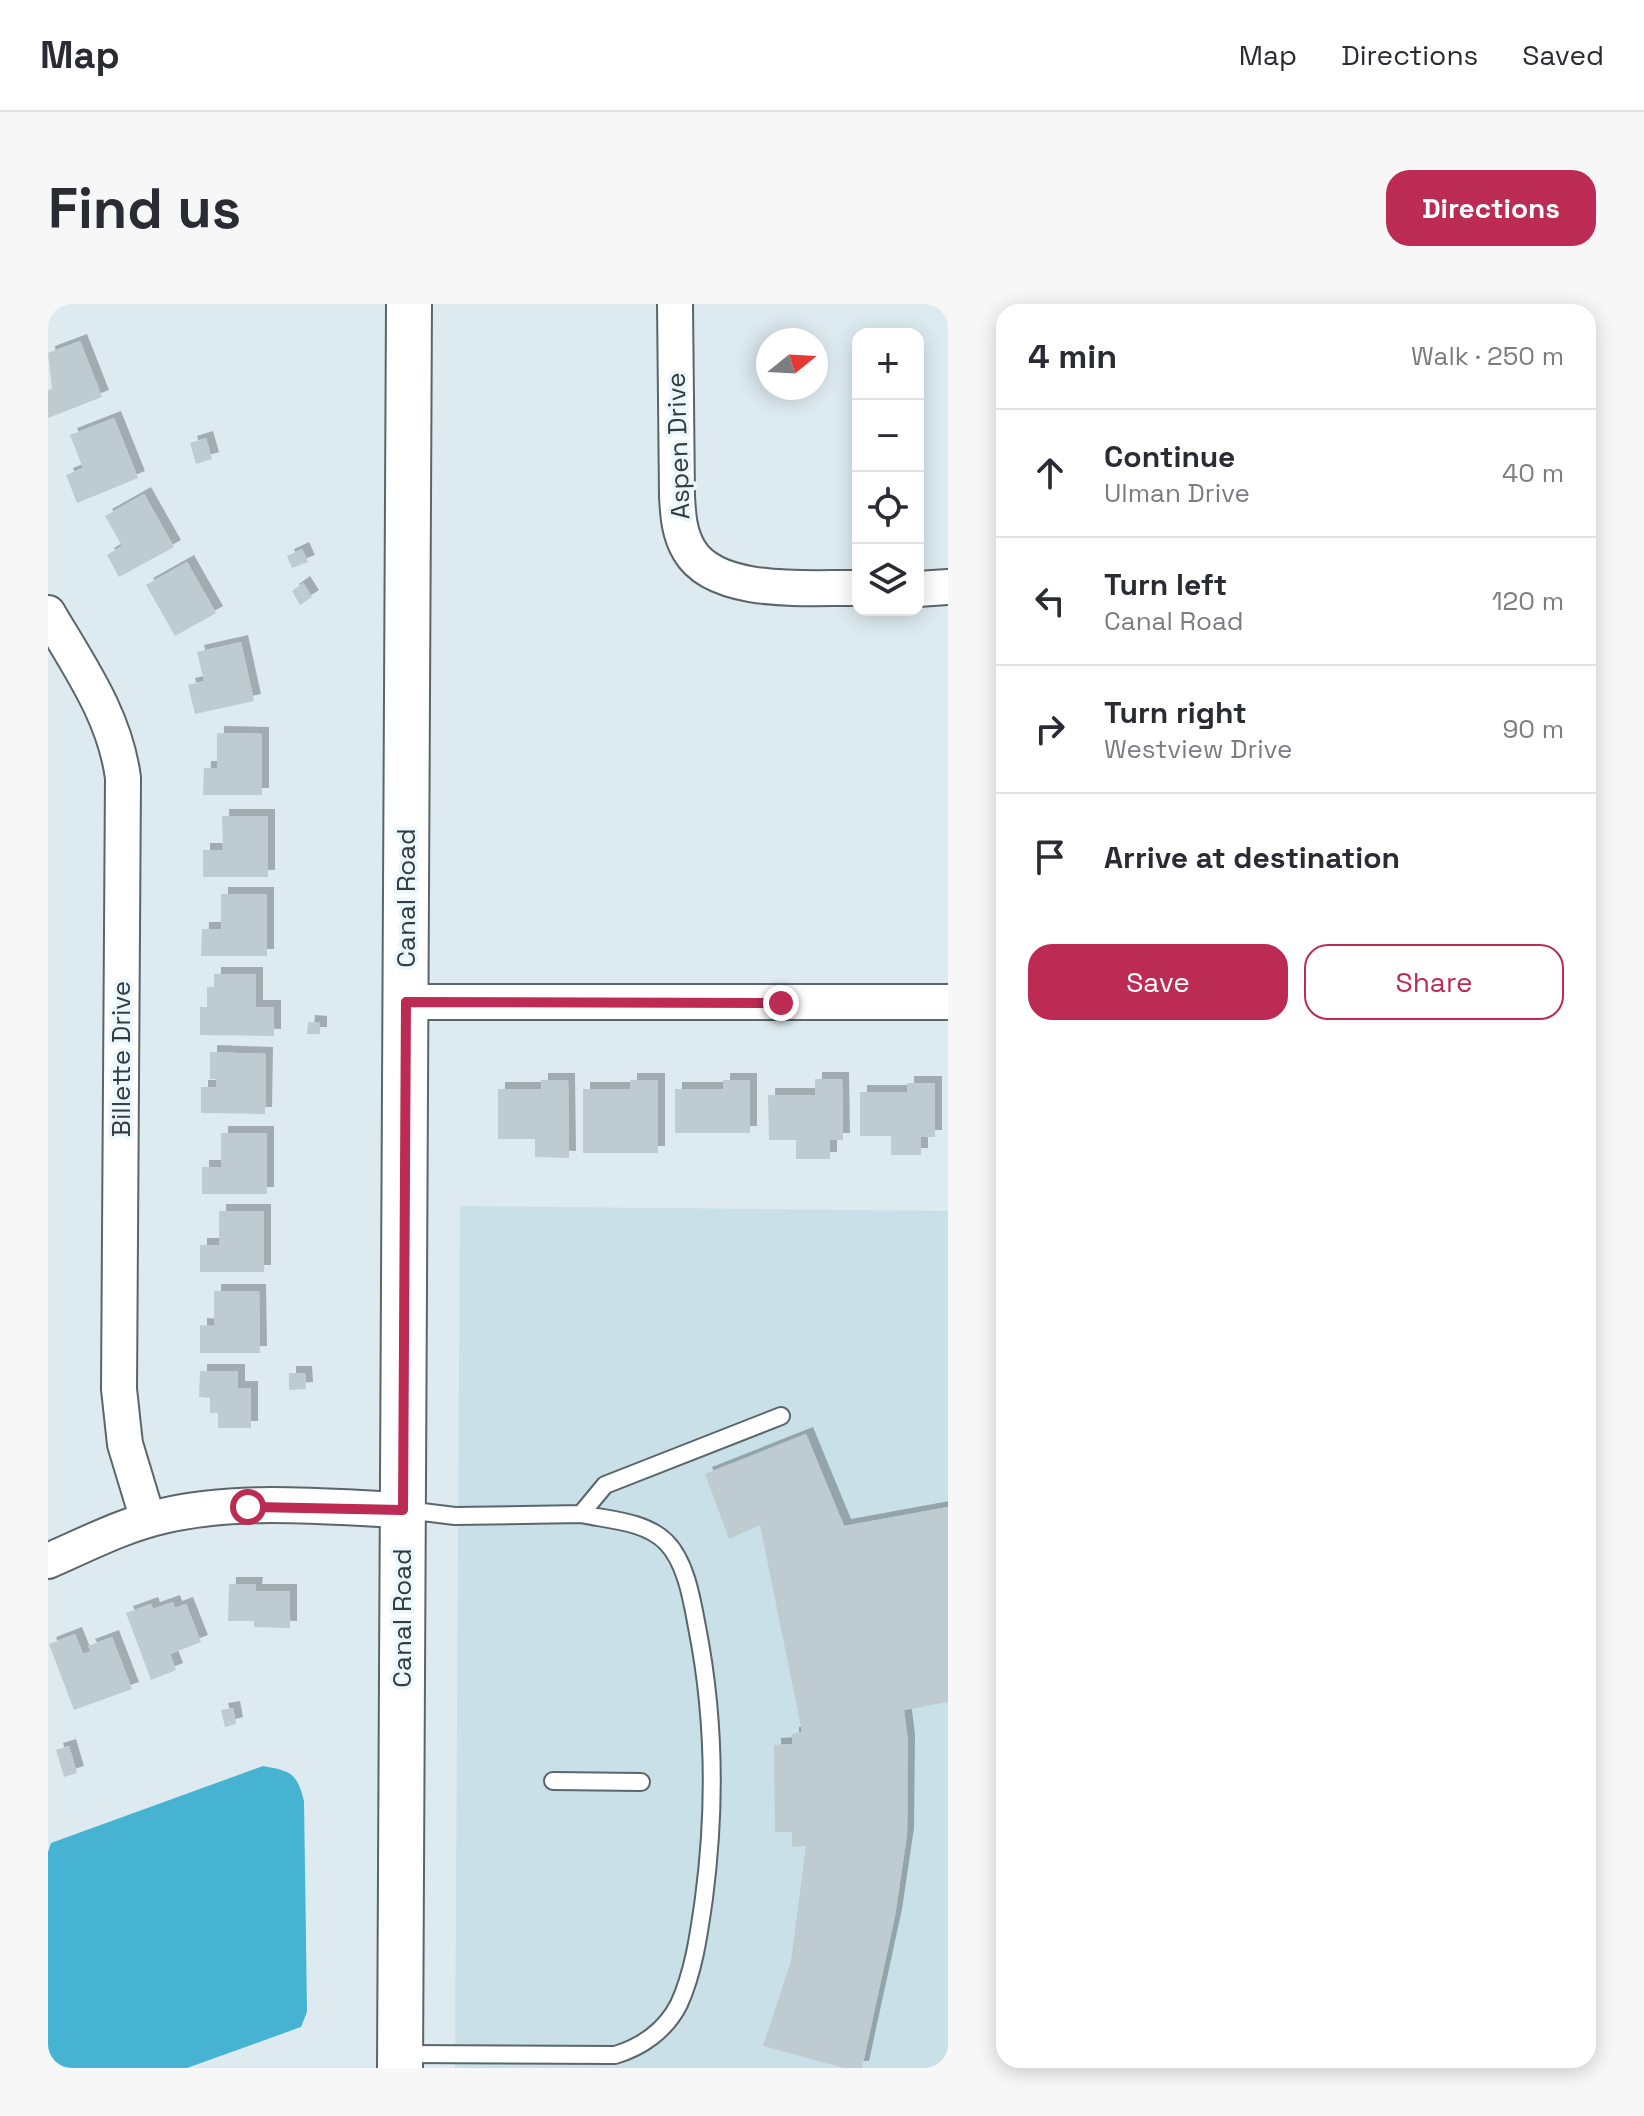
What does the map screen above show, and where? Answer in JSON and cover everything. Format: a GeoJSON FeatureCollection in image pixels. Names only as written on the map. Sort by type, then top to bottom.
{"type":"FeatureCollection","features":[{"type":"Feature","properties":{"kind":"street","name":"Canal Road"},"geometry":{"type":"LineString","coordinates":[[400,2061],[409,304]]}},
{"type":"Feature","properties":{"kind":"street","name":"Aspen Drive"},"geometry":{"type":"LineString","coordinates":[[675,304],[677,496],[679,521],[691,554],[713,571],[736,581],[761,586],[852,588]]}},
{"type":"Feature","properties":{"kind":"street"},"geometry":{"type":"LineString","coordinates":[[924,589],[948,587]]}},
{"type":"Feature","properties":{"kind":"street","name":"Billette Drive"},"geometry":{"type":"LineString","coordinates":[[48,613],[105,713],[114,735],[123,778],[119,1389],[127,1455],[148,1520]]}},
{"type":"Feature","properties":{"kind":"street"},"geometry":{"type":"LineString","coordinates":[[406,1002],[948,1002]]}},
{"type":"Feature","properties":{"kind":"street"},"geometry":{"type":"LineString","coordinates":[[48,1561],[148,1520],[182,1512],[248,1507],[403,1510]]}},
{"type":"Feature","properties":{"kind":"lane"},"geometry":{"type":"LineString","coordinates":[[581,1514],[605,1485],[781,1416]]}},
{"type":"Feature","properties":{"kind":"lane"},"geometry":{"type":"LineString","coordinates":[[400,2061],[615,2055],[640,2048],[666,2023],[678,2006],[690,1974],[710,1853],[715,1782],[706,1671],[691,1598],[668,1543],[644,1527],[581,1514],[455,1516],[403,1510]]}},
{"type":"Feature","properties":{"kind":"lane"},"geometry":{"type":"LineString","coordinates":[[553,1781],[641,1782]]}},
{"type":"Feature","properties":{"kind":"shaded area"},"geometry":{"type":"Polygon","coordinates":[[[460,1206],[948,1211],[948,2068],[455,2068],[460,1206]]]}},
{"type":"Feature","properties":{"kind":"water"},"geometry":{"type":"Polygon","coordinates":[[[263,1766],[291,1775],[299,1784],[304,1801],[307,2012],[301,2027],[187,2068],[48,2068],[48,1852],[51,1843],[263,1766]]]}},
{"type":"Feature","properties":{"kind":"building"},"geometry":{"type":"Polygon","coordinates":[[[80,341],[102,397],[48,418],[48,390],[52,389],[48,353],[80,341]]]}},
{"type":"Feature","properties":{"kind":"building"},"geometry":{"type":"Polygon","coordinates":[[[114,418],[138,478],[77,503],[66,475],[83,468],[70,435],[114,418]]]}},
{"type":"Feature","properties":{"kind":"building"},"geometry":{"type":"Polygon","coordinates":[[[206,438],[212,459],[196,464],[190,443],[206,438]]]}},
{"type":"Feature","properties":{"kind":"building"},"geometry":{"type":"Polygon","coordinates":[[[144,494],[174,547],[119,577],[107,555],[122,546],[105,516],[144,494]]]}},
{"type":"Feature","properties":{"kind":"building"},"geometry":{"type":"Polygon","coordinates":[[[302,549],[308,562],[292,568],[287,556],[302,549]]]}},
{"type":"Feature","properties":{"kind":"building"},"geometry":{"type":"Polygon","coordinates":[[[187,562],[216,613],[175,636],[146,585],[187,562]]]}},
{"type":"Feature","properties":{"kind":"building"},"geometry":{"type":"Polygon","coordinates":[[[303,583],[312,597],[300,605],[292,591],[303,583]]]}},
{"type":"Feature","properties":{"kind":"building"},"geometry":{"type":"Polygon","coordinates":[[[241,642],[254,701],[195,714],[188,685],[204,681],[197,652],[241,642]]]}},
{"type":"Feature","properties":{"kind":"building"},"geometry":{"type":"Polygon","coordinates":[[[217,733],[262,734],[262,795],[203,795],[204,768],[217,768],[217,733]]]}},
{"type":"Feature","properties":{"kind":"building"},"geometry":{"type":"Polygon","coordinates":[[[222,816],[268,816],[268,877],[203,877],[203,850],[223,850],[222,816]]]}},
{"type":"Feature","properties":{"kind":"building"},"geometry":{"type":"Polygon","coordinates":[[[221,894],[267,894],[267,956],[201,956],[202,929],[221,929],[221,894]]]}},
{"type":"Feature","properties":{"kind":"building"},"geometry":{"type":"Polygon","coordinates":[[[214,974],[256,974],[256,1007],[274,1007],[274,1036],[200,1035],[200,1007],[207,1007],[207,987],[214,987],[214,974]]]}},
{"type":"Feature","properties":{"kind":"building"},"geometry":{"type":"Polygon","coordinates":[[[308,1022],[320,1023],[320,1034],[307,1034],[308,1022]]]}},
{"type":"Feature","properties":{"kind":"building"},"geometry":{"type":"Polygon","coordinates":[[[210,1052],[266,1054],[265,1114],[201,1113],[201,1087],[216,1087],[216,1079],[210,1079],[210,1052]]]}},
{"type":"Feature","properties":{"kind":"building"},"geometry":{"type":"Polygon","coordinates":[[[815,1079],[842,1079],[843,1140],[830,1140],[830,1159],[796,1159],[796,1140],[769,1140],[768,1095],[815,1095],[815,1079]]]}},
{"type":"Feature","properties":{"kind":"building"},"geometry":{"type":"Polygon","coordinates":[[[541,1080],[568,1080],[569,1158],[535,1157],[535,1139],[498,1139],[498,1089],[541,1089],[541,1080]]]}},
{"type":"Feature","properties":{"kind":"building"},"geometry":{"type":"Polygon","coordinates":[[[630,1080],[658,1080],[658,1153],[583,1153],[583,1089],[630,1089],[630,1080]]]}},
{"type":"Feature","properties":{"kind":"building"},"geometry":{"type":"Polygon","coordinates":[[[723,1080],[750,1080],[750,1133],[675,1133],[675,1089],[723,1089],[723,1080]]]}},
{"type":"Feature","properties":{"kind":"building"},"geometry":{"type":"Polygon","coordinates":[[[907,1083],[935,1083],[935,1137],[921,1137],[921,1155],[891,1155],[891,1136],[860,1136],[860,1092],[907,1092],[907,1083]]]}},
{"type":"Feature","properties":{"kind":"building"},"geometry":{"type":"Polygon","coordinates":[[[221,1133],[267,1133],[267,1194],[202,1194],[202,1167],[221,1167],[221,1133]]]}},
{"type":"Feature","properties":{"kind":"building"},"geometry":{"type":"Polygon","coordinates":[[[219,1211],[264,1211],[264,1272],[200,1272],[200,1245],[219,1245],[219,1211]]]}},
{"type":"Feature","properties":{"kind":"building"},"geometry":{"type":"Polygon","coordinates":[[[214,1291],[259,1291],[260,1353],[200,1353],[200,1325],[214,1326],[214,1291]]]}},
{"type":"Feature","properties":{"kind":"building"},"geometry":{"type":"Polygon","coordinates":[[[200,1371],[238,1371],[238,1388],[251,1388],[251,1428],[218,1428],[218,1413],[210,1413],[210,1398],[199,1397],[200,1371]]]}},
{"type":"Feature","properties":{"kind":"building"},"geometry":{"type":"Polygon","coordinates":[[[289,1373],[305,1373],[306,1389],[289,1390],[289,1373]]]}},
{"type":"Feature","properties":{"kind":"building"},"geometry":{"type":"Polygon","coordinates":[[[806,1434],[844,1526],[948,1507],[948,1702],[904,1710],[908,1741],[907,1835],[895,1916],[862,2068],[844,2068],[763,2046],[791,1961],[806,1846],[792,1847],[792,1832],[775,1832],[774,1745],[792,1744],[792,1734],[802,1732],[760,1525],[729,1539],[705,1474],[806,1434]]]}},
{"type":"Feature","properties":{"kind":"building"},"geometry":{"type":"Polygon","coordinates":[[[229,1584],[256,1584],[255,1591],[290,1591],[290,1628],[254,1627],[254,1621],[228,1621],[229,1584]]]}},
{"type":"Feature","properties":{"kind":"building"},"geometry":{"type":"Polygon","coordinates":[[[173,1602],[175,1608],[186,1604],[201,1642],[170,1654],[176,1670],[151,1680],[126,1613],[151,1604],[153,1609],[173,1602]]]}},
{"type":"Feature","properties":{"kind":"building"},"geometry":{"type":"Polygon","coordinates":[[[75,1634],[83,1654],[91,1651],[88,1646],[112,1637],[132,1689],[74,1710],[49,1644],[75,1634]]]}},
{"type":"Feature","properties":{"kind":"building"},"geometry":{"type":"Polygon","coordinates":[[[233,1708],[236,1724],[225,1727],[221,1710],[233,1708]]]}},
{"type":"Feature","properties":{"kind":"building"},"geometry":{"type":"Polygon","coordinates":[[[69,1746],[77,1773],[64,1777],[56,1750],[69,1746]]]}},
{"type":"Feature","properties":{"kind":"route"},"geometry":{"type":"LineString","coordinates":[[248,1507],[403,1510],[406,1002],[781,1003]]}}]}
